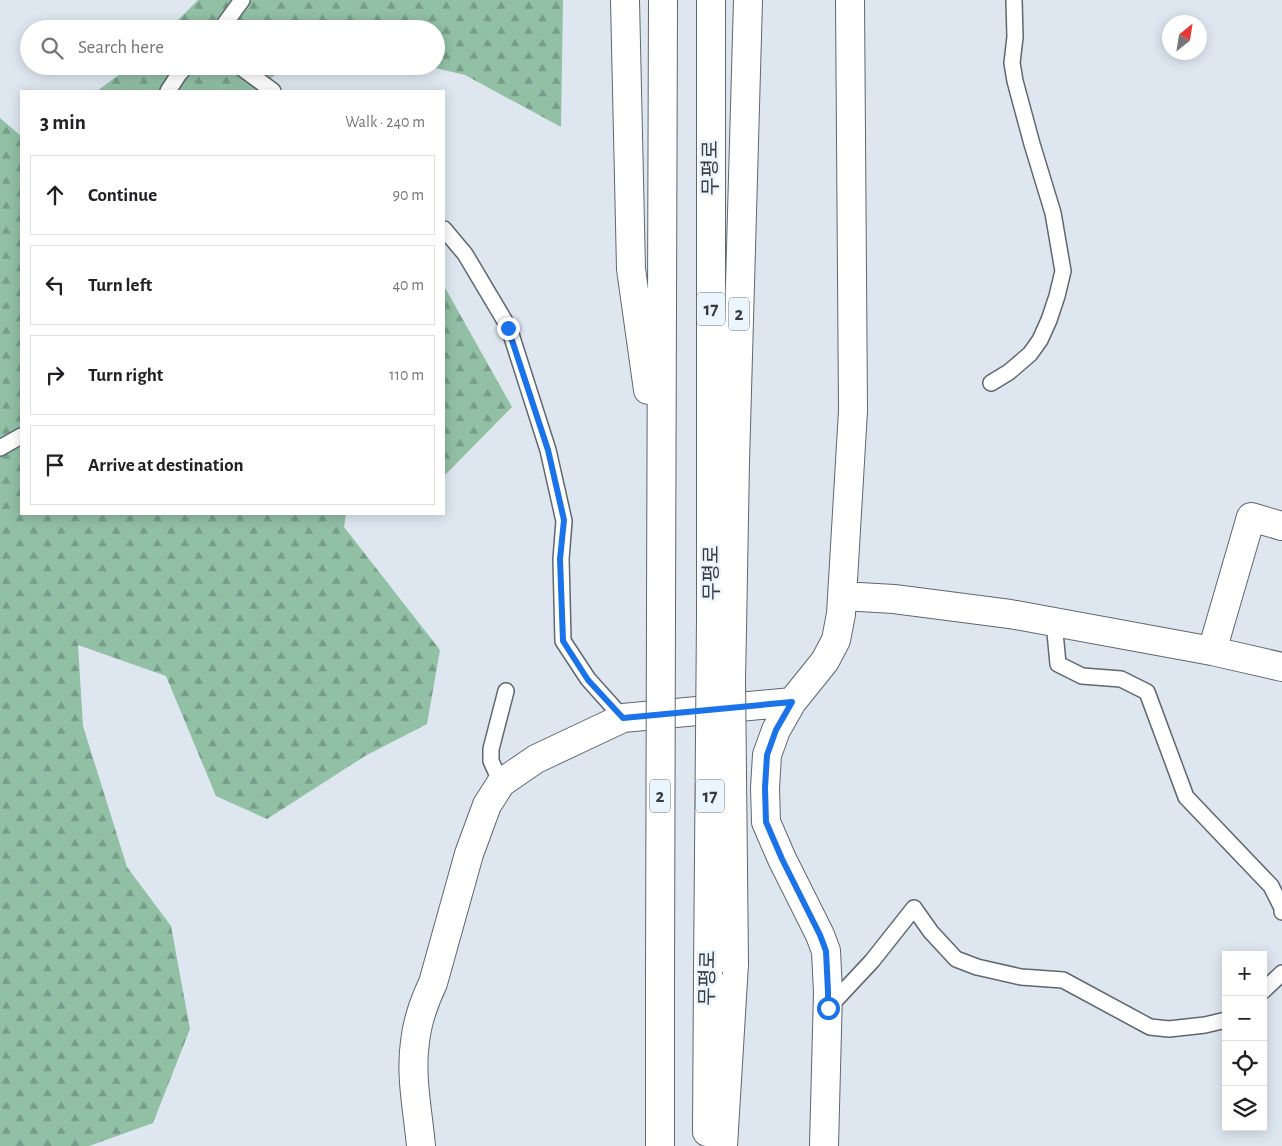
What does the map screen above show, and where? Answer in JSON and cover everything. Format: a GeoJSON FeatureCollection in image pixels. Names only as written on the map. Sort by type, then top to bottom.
{"type":"FeatureCollection","features":[{"type":"Feature","properties":{"kind":"main road","name":"2"},"geometry":{"type":"LineString","coordinates":[[625,0],[631,269],[661,486],[660,1146]]}},
{"type":"Feature","properties":{"kind":"main road"},"geometry":{"type":"LineString","coordinates":[[661,486],[663,0]]}},
{"type":"Feature","properties":{"kind":"main road","name":"무평로"},"geometry":{"type":"LineString","coordinates":[[706,1146],[708,974],[722,623],[711,0]]}},
{"type":"Feature","properties":{"kind":"main road","name":"2"},"geometry":{"type":"LineString","coordinates":[[723,1146],[734,964],[731,679],[722,623],[734,462],[748,0]]}},
{"type":"Feature","properties":{"kind":"main road"},"geometry":{"type":"LineString","coordinates":[[824,1146],[828,1008],[826,951],[766,822],[765,788],[767,755],[776,730],[792,702],[825,661],[836,640],[841,614],[853,411],[850,0]]}},
{"type":"Feature","properties":{"kind":"main road"},"geometry":{"type":"LineString","coordinates":[[1212,651],[1251,517],[1282,526]]}},
{"type":"Feature","properties":{"kind":"main road"},"geometry":{"type":"LineString","coordinates":[[842,596],[894,599],[1010,614],[1212,651],[1282,667]]}},
{"type":"Feature","properties":{"kind":"main road"},"geometry":{"type":"LineString","coordinates":[[421,1146],[414,1074],[415,1042],[424,1002],[433,983],[469,854],[487,805],[501,783],[536,759],[623,718],[792,702]]}},
{"type":"Feature","properties":{"kind":"lane"},"geometry":{"type":"LineString","coordinates":[[228,20],[242,0]]}},
{"type":"Feature","properties":{"kind":"lane"},"geometry":{"type":"LineString","coordinates":[[991,382],[1009,372],[1030,354],[1040,340],[1052,312],[1063,271],[1053,213],[1015,81],[1012,64],[1015,37],[1014,0]]}},
{"type":"Feature","properties":{"kind":"lane"},"geometry":{"type":"LineString","coordinates":[[169,90],[177,75]]}},
{"type":"Feature","properties":{"kind":"lane"},"geometry":{"type":"LineString","coordinates":[[251,75],[272,90]]}},
{"type":"Feature","properties":{"kind":"lane"},"geometry":{"type":"LineString","coordinates":[[445,230],[465,254],[508,328],[548,450],[564,520],[560,559],[563,641],[588,680],[623,718]]}},
{"type":"Feature","properties":{"kind":"lane"},"geometry":{"type":"LineString","coordinates":[[0,448],[20,437]]}},
{"type":"Feature","properties":{"kind":"lane"},"geometry":{"type":"LineString","coordinates":[[1054,622],[1058,664],[1082,676],[1121,679],[1147,692],[1186,797],[1272,886],[1282,912]]}},
{"type":"Feature","properties":{"kind":"lane"},"geometry":{"type":"LineString","coordinates":[[501,783],[491,761],[491,749],[506,691]]}},
{"type":"Feature","properties":{"kind":"lane"},"geometry":{"type":"LineString","coordinates":[[828,1008],[872,961],[914,908],[931,932],[956,959],[977,967],[1021,978],[1063,980],[1150,1027],[1169,1029],[1222,1021]]}},
{"type":"Feature","properties":{"kind":"lane"},"geometry":{"type":"LineString","coordinates":[[1267,987],[1282,972]]}},
{"type":"Feature","properties":{"kind":"green space"},"geometry":{"type":"Polygon","coordinates":[[[198,0],[563,0],[561,127],[465,75],[445,70],[445,20],[178,20],[198,0]]]}},
{"type":"Feature","properties":{"kind":"green space"},"geometry":{"type":"Polygon","coordinates":[[[119,75],[275,75],[258,87],[261,90],[98,90],[119,75]]]}},
{"type":"Feature","properties":{"kind":"green space"},"geometry":{"type":"Polygon","coordinates":[[[0,118],[20,135],[20,515],[346,515],[344,527],[440,650],[427,724],[365,756],[267,819],[216,796],[166,676],[78,645],[83,726],[127,867],[171,926],[190,1029],[153,1123],[89,1146],[0,1146],[0,118]]]}},
{"type":"Feature","properties":{"kind":"green space"},"geometry":{"type":"Polygon","coordinates":[[[445,288],[512,407],[445,474],[445,288]]]}},
{"type":"Feature","properties":{"kind":"route"},"geometry":{"type":"LineString","coordinates":[[508,328],[548,450],[564,520],[560,559],[563,641],[588,680],[623,718],[792,702],[776,730],[767,755],[765,788],[766,822],[826,951],[828,1008]]}}]}
